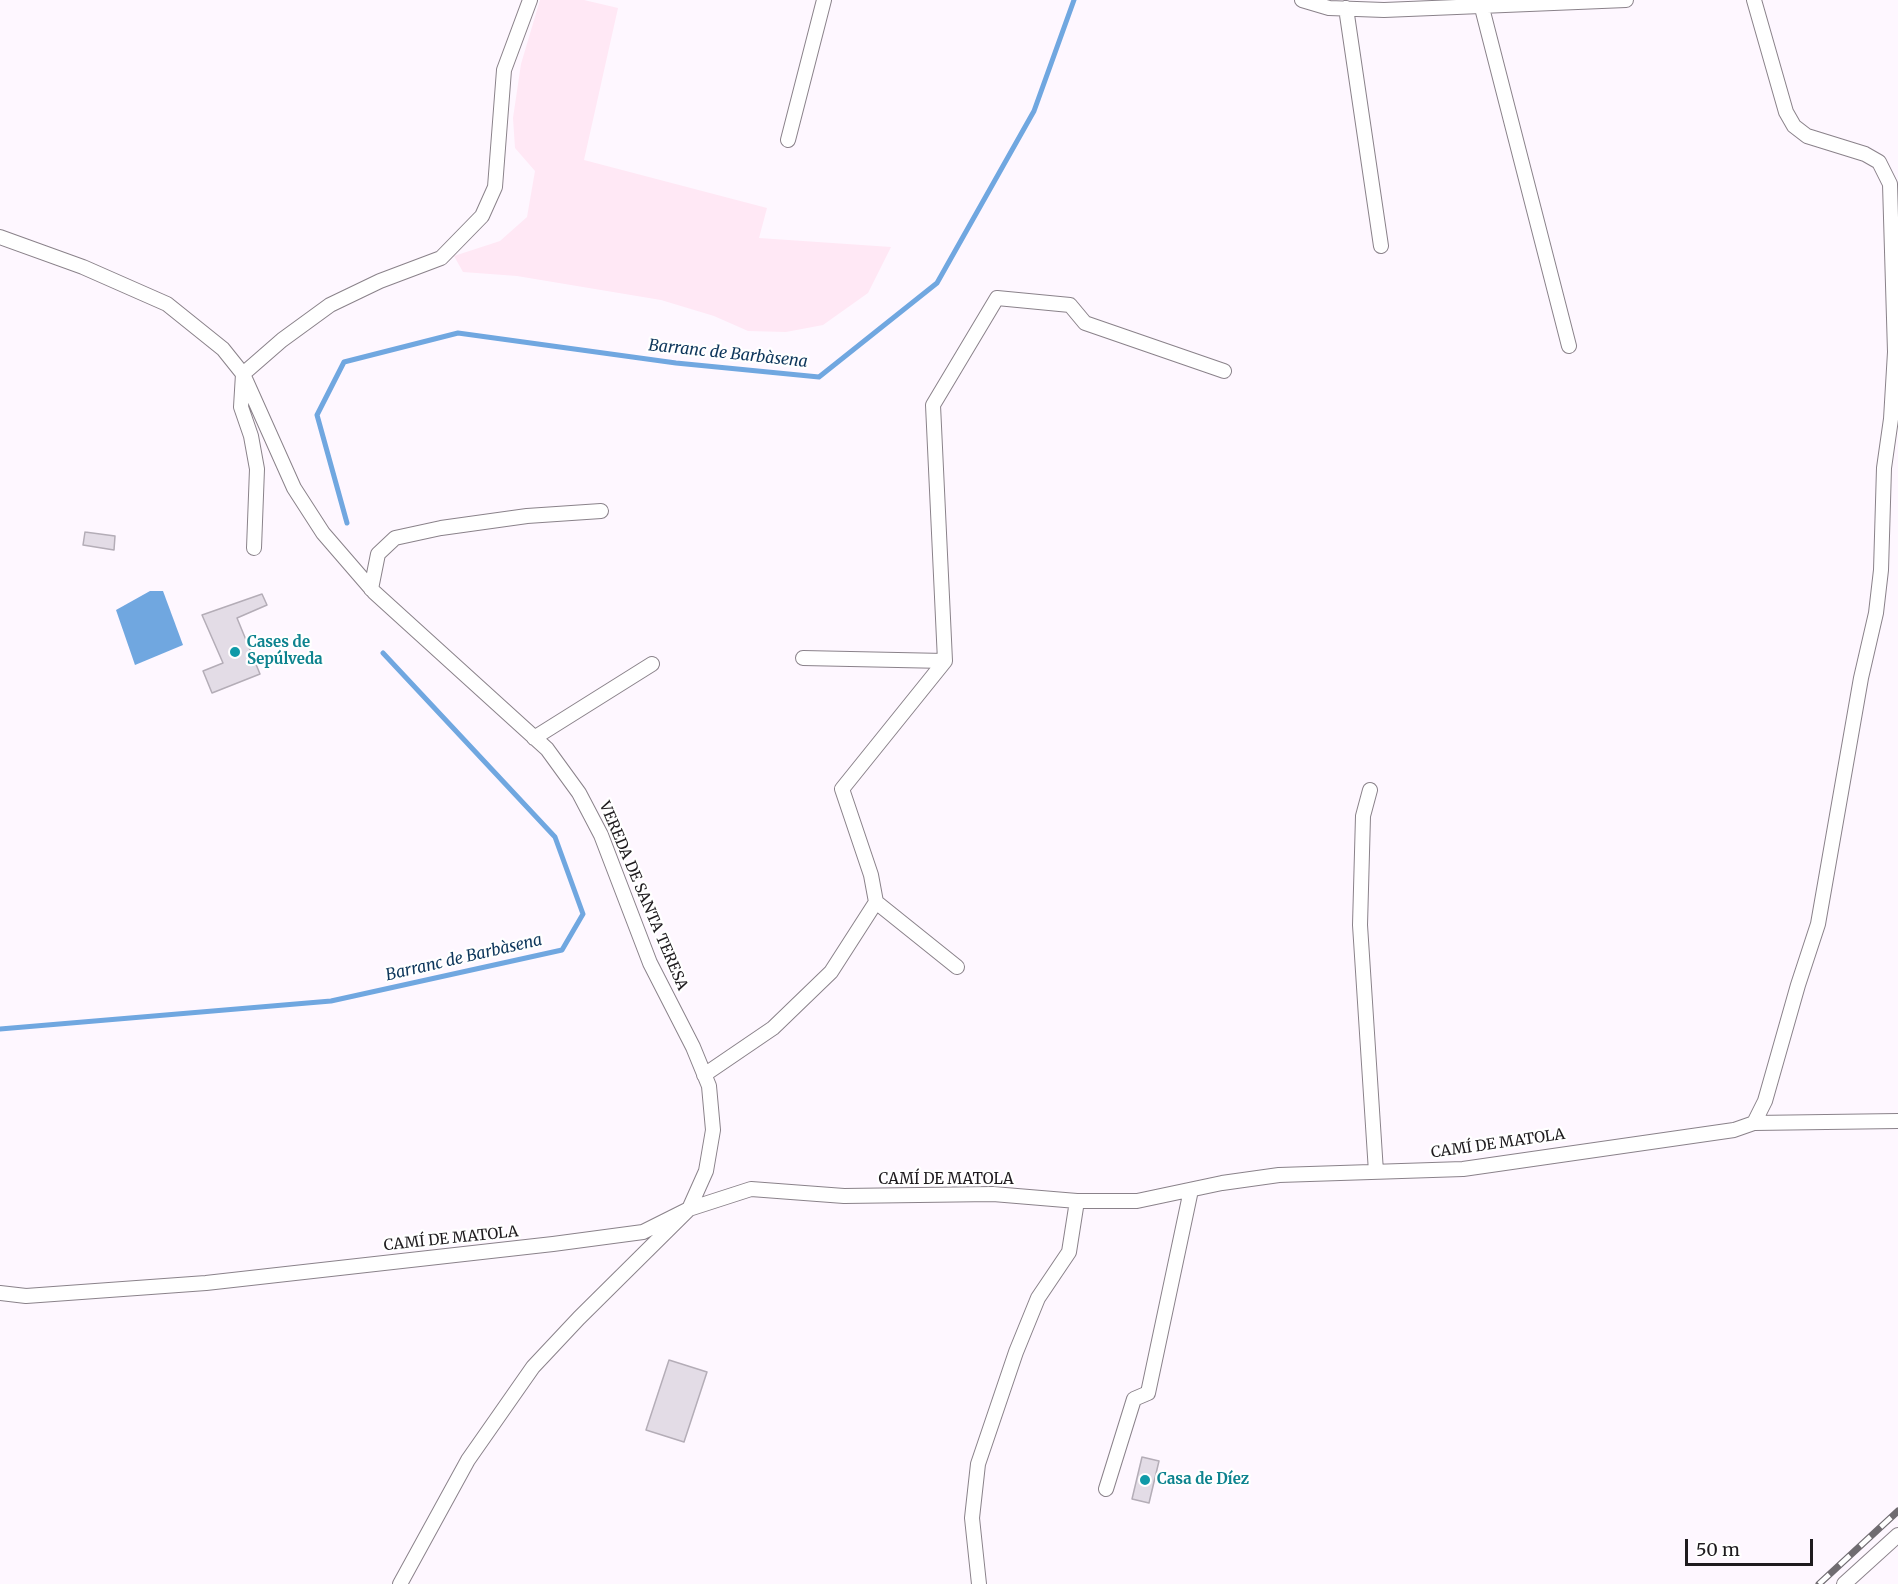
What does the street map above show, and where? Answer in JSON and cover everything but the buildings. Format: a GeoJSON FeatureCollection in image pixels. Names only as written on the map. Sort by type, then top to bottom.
{"type":"FeatureCollection","features":[{"type":"Feature","properties":{"kind":"street"},"geometry":{"type":"LineString","coordinates":[[254,548],[257,469],[241,407],[243,374],[282,340],[330,304],[380,281],[441,258],[482,216],[495,187],[504,70],[530,0]]}},
{"type":"Feature","properties":{"kind":"street"},"geometry":{"type":"LineString","coordinates":[[788,140],[824,0]]}},
{"type":"Feature","properties":{"kind":"street"},"geometry":{"type":"LineString","coordinates":[[1302,0],[1329,8],[1384,10],[1481,4],[1626,0]]}},
{"type":"Feature","properties":{"kind":"street"},"geometry":{"type":"LineString","coordinates":[[1754,0],[1786,112],[1794,126],[1807,136],[1865,154],[1879,162],[1890,184],[1895,352],[1891,419],[1884,468],[1881,570],[1876,613],[1861,678],[1818,924],[1797,985],[1765,1101],[1754,1123]]}},
{"type":"Feature","properties":{"kind":"street"},"geometry":{"type":"LineString","coordinates":[[1481,4],[1569,346]]}},
{"type":"Feature","properties":{"kind":"street"},"geometry":{"type":"LineString","coordinates":[[1346,8],[1381,246]]}},
{"type":"Feature","properties":{"kind":"street","name":"VEREDA DE SANTA TERESA"},"geometry":{"type":"LineString","coordinates":[[0,237],[83,267],[167,304],[223,349],[243,374],[294,488],[323,533],[371,589],[547,749],[579,793],[601,835],[650,963],[693,1047],[709,1086],[713,1130],[706,1171],[689,1209],[533,1367],[468,1460],[400,1584]]}},
{"type":"Feature","properties":{"kind":"street"},"geometry":{"type":"LineString","coordinates":[[957,967],[876,902],[871,875],[842,789],[945,661],[933,405],[997,298],[1070,305],[1085,323],[1224,371]]}},
{"type":"Feature","properties":{"kind":"street"},"geometry":{"type":"LineString","coordinates":[[371,589],[378,554],[395,538],[441,528],[527,516],[601,511]]}},
{"type":"Feature","properties":{"kind":"street"},"geometry":{"type":"LineString","coordinates":[[803,658],[945,661]]}},
{"type":"Feature","properties":{"kind":"street"},"geometry":{"type":"LineString","coordinates":[[534,738],[652,664]]}},
{"type":"Feature","properties":{"kind":"street"},"geometry":{"type":"LineString","coordinates":[[1370,790],[1364,816],[1360,925],[1376,1172]]}},
{"type":"Feature","properties":{"kind":"street"},"geometry":{"type":"LineString","coordinates":[[704,1075],[773,1028],[831,972],[876,902]]}},
{"type":"Feature","properties":{"kind":"street","name":"CAMÍ DE MATOLA"},"geometry":{"type":"LineString","coordinates":[[0,1293],[26,1296],[206,1283],[643,1232],[689,1209],[751,1189],[844,1196],[993,1194],[1077,1201],[1137,1201],[1279,1175],[1463,1169],[1537,1156],[1734,1130],[1754,1123],[1898,1121]]}},
{"type":"Feature","properties":{"kind":"street"},"geometry":{"type":"LineString","coordinates":[[1106,1489],[1134,1399],[1148,1393],[1191,1190]]}},
{"type":"Feature","properties":{"kind":"street"},"geometry":{"type":"LineString","coordinates":[[979,1584],[972,1518],[978,1464],[1016,1352],[1038,1298],[1069,1252],[1077,1201]]}},
{"type":"Feature","properties":{"kind":"street"},"geometry":{"type":"LineString","coordinates":[[1844,1584],[1898,1535]]}},
{"type":"Feature","properties":{"kind":"shaded area"},"geometry":{"type":"Polygon","coordinates":[[[540,0],[584,0],[618,8],[584,160],[767,208],[759,238],[891,247],[868,293],[823,325],[786,332],[748,331],[714,316],[661,300],[517,276],[463,272],[454,256],[500,241],[527,217],[535,171],[515,148],[513,118],[521,64],[540,0]]]}},
{"type":"Feature","properties":{"kind":"water"},"geometry":{"type":"Polygon","coordinates":[[[150,591],[163,591],[183,645],[135,665],[116,610],[150,591]]]}},
{"type":"Feature","properties":{"kind":"waterway","name":"Barranc de Barbàsena"},"geometry":{"type":"LineString","coordinates":[[347,523],[317,415],[344,362],[458,333],[676,363],[819,377],[937,283],[1034,111],[1074,0]]}},
{"type":"Feature","properties":{"kind":"waterway","name":"Barranc de Barbàsena"},"geometry":{"type":"LineString","coordinates":[[0,1029],[331,1001],[562,950],[583,914],[555,837],[383,653]]}},
{"type":"Feature","properties":{"kind":"railway"},"geometry":{"type":"LineString","coordinates":[[1819,1584],[1898,1511]]}},
{"type":"Feature","properties":{"kind":"place","name":"Cases de Sepúlveda"},"geometry":{"type":"Point","coordinates":[235,652]}},
{"type":"Feature","properties":{"kind":"place","name":"Casa de Díez"},"geometry":{"type":"Point","coordinates":[1145,1480]}}]}
